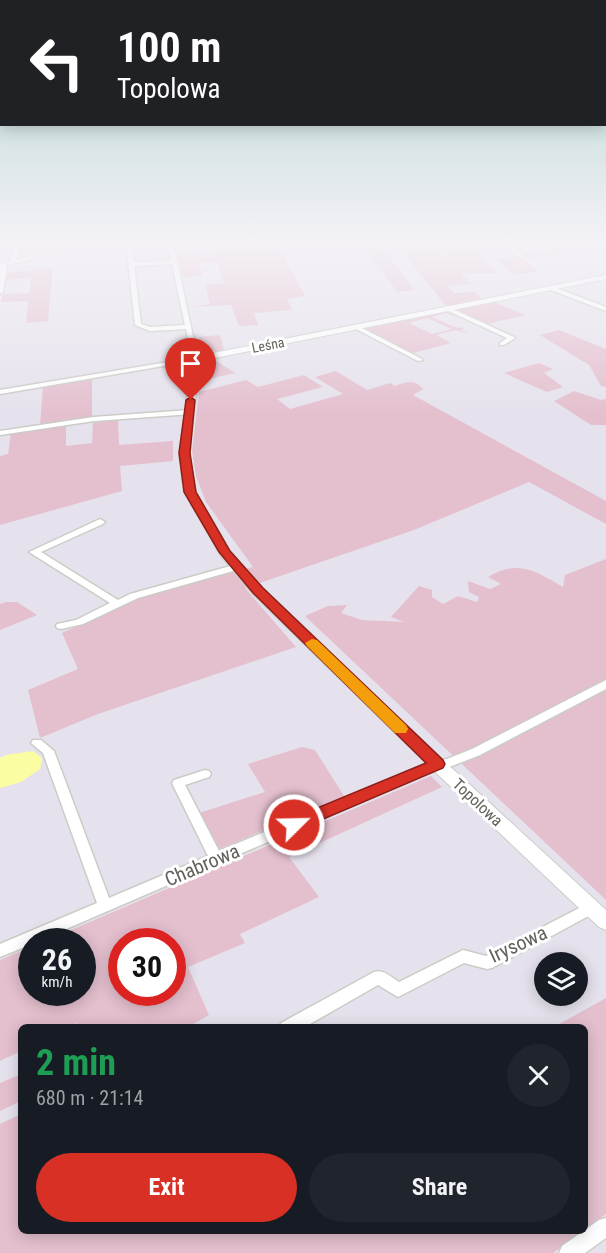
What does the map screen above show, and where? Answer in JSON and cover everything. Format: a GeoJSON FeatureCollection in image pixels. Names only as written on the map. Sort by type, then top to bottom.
{"type":"FeatureCollection","features":[{"type":"Feature","properties":{"kind":"street"},"geometry":{"type":"LineString","coordinates":[[136,300],[138,325],[150,329],[189,327]]}},
{"type":"Feature","properties":{"kind":"street","name":"Topolowa"},"geometry":{"type":"LineString","coordinates":[[183,300],[196,359],[184,453],[190,492],[237,567],[437,764],[606,922]]}},
{"type":"Feature","properties":{"kind":"street","name":"Leśna"},"geometry":{"type":"LineString","coordinates":[[0,392],[196,359],[489,300]]}},
{"type":"Feature","properties":{"kind":"street"},"geometry":{"type":"LineString","coordinates":[[584,300],[606,309]]}},
{"type":"Feature","properties":{"kind":"street"},"geometry":{"type":"LineString","coordinates":[[446,308],[512,338],[502,344]]}},
{"type":"Feature","properties":{"kind":"street"},"geometry":{"type":"LineString","coordinates":[[356,327],[420,360]]}},
{"type":"Feature","properties":{"kind":"street"},"geometry":{"type":"LineString","coordinates":[[0,433],[94,419],[189,412]]}},
{"type":"Feature","properties":{"kind":"street"},"geometry":{"type":"LineString","coordinates":[[100,522],[34,552],[118,604]]}},
{"type":"Feature","properties":{"kind":"street"},"geometry":{"type":"LineString","coordinates":[[61,626],[79,622],[134,596],[237,567]]}},
{"type":"Feature","properties":{"kind":"street","name":"Chabrowa"},"geometry":{"type":"LineString","coordinates":[[0,951],[437,764],[448,764],[476,752],[606,684]]}},
{"type":"Feature","properties":{"kind":"street"},"geometry":{"type":"LineString","coordinates":[[37,743],[48,751],[105,906]]}},
{"type":"Feature","properties":{"kind":"street"},"geometry":{"type":"LineString","coordinates":[[205,774],[178,783],[216,859]]}},
{"type":"Feature","properties":{"kind":"street","name":"Irysowa"},"geometry":{"type":"LineString","coordinates":[[294,1024],[379,977],[398,990],[463,956],[487,963],[591,908]]}},
{"type":"Feature","properties":{"kind":"street"},"geometry":{"type":"LineString","coordinates":[[569,1253],[606,1227]]}},
{"type":"Feature","properties":{"kind":"shaded area"},"geometry":{"type":"Polygon","coordinates":[[[1,300],[50,300],[48,321],[26,323],[28,301],[1,300]]]}},
{"type":"Feature","properties":{"kind":"shaded area"},"geometry":{"type":"Polygon","coordinates":[[[209,300],[288,300],[292,310],[254,313],[258,325],[239,326],[231,305],[191,307],[210,304],[209,300]]]}},
{"type":"Feature","properties":{"kind":"shaded area"},"geometry":{"type":"Polygon","coordinates":[[[442,300],[479,300],[446,306],[442,300]]]}},
{"type":"Feature","properties":{"kind":"shaded area"},"geometry":{"type":"Polygon","coordinates":[[[494,302],[525,315],[487,324],[453,310],[494,302]]]}},
{"type":"Feature","properties":{"kind":"shaded area"},"geometry":{"type":"Polygon","coordinates":[[[447,311],[461,318],[446,313],[432,317],[454,327],[464,328],[461,330],[470,334],[455,330],[436,335],[451,343],[410,354],[362,329],[447,311]],[[427,318],[409,323],[432,334],[452,329],[427,318]]]}},
{"type":"Feature","properties":{"kind":"shaded area"},"geometry":{"type":"Polygon","coordinates":[[[559,330],[606,349],[606,387],[601,386],[589,365],[540,335],[559,330]]]}},
{"type":"Feature","properties":{"kind":"shaded area"},"geometry":{"type":"Polygon","coordinates":[[[220,335],[224,351],[202,351],[199,337],[220,335]]]}},
{"type":"Feature","properties":{"kind":"shaded area"},"geometry":{"type":"Polygon","coordinates":[[[215,360],[235,373],[200,381],[202,364],[215,360]]]}},
{"type":"Feature","properties":{"kind":"shaded area"},"geometry":{"type":"Polygon","coordinates":[[[539,363],[553,369],[544,373],[563,387],[547,392],[504,373],[539,363]]]}},
{"type":"Feature","properties":{"kind":"shaded area"},"geometry":{"type":"Polygon","coordinates":[[[336,371],[367,390],[390,383],[395,386],[406,383],[417,384],[423,389],[413,395],[606,501],[606,524],[529,482],[414,530],[245,588],[296,647],[98,714],[40,738],[28,690],[78,669],[62,633],[139,598],[253,567],[206,502],[196,476],[192,451],[199,392],[246,380],[258,387],[304,375],[323,387],[277,399],[290,409],[343,394],[315,377],[336,371]]]}},
{"type":"Feature","properties":{"kind":"shaded area"},"geometry":{"type":"Polygon","coordinates":[[[92,379],[92,418],[40,425],[43,387],[92,379]]]}},
{"type":"Feature","properties":{"kind":"shaded area"},"geometry":{"type":"Polygon","coordinates":[[[574,391],[601,400],[606,399],[606,425],[591,425],[554,401],[574,391]]]}},
{"type":"Feature","properties":{"kind":"shaded area"},"geometry":{"type":"Polygon","coordinates":[[[118,420],[119,445],[173,441],[173,461],[120,466],[122,491],[0,525],[0,456],[8,454],[11,433],[66,425],[66,446],[92,443],[93,423],[118,420]]]}},
{"type":"Feature","properties":{"kind":"shaded area"},"geometry":{"type":"Polygon","coordinates":[[[606,559],[606,900],[305,616],[328,606],[347,605],[341,613],[362,620],[404,622],[391,617],[419,586],[432,590],[432,597],[443,604],[458,596],[477,602],[479,597],[469,592],[468,581],[490,589],[501,584],[488,577],[518,568],[535,572],[563,587],[565,575],[606,559]]]}},
{"type":"Feature","properties":{"kind":"shaded area"},"geometry":{"type":"Polygon","coordinates":[[[17,602],[37,615],[0,630],[0,604],[17,602]]]}},
{"type":"Feature","properties":{"kind":"shaded area"},"geometry":{"type":"Polygon","coordinates":[[[302,747],[315,750],[344,796],[217,850],[199,813],[265,792],[248,764],[302,747]]]}},
{"type":"Feature","properties":{"kind":"shaded area"},"geometry":{"type":"Polygon","coordinates":[[[33,751],[42,758],[40,769],[21,782],[0,788],[0,758],[33,751]]]}},
{"type":"Feature","properties":{"kind":"shaded area"},"geometry":{"type":"Polygon","coordinates":[[[431,776],[442,787],[289,857],[319,897],[240,934],[245,943],[188,967],[209,1015],[193,1024],[18,1024],[18,1052],[0,1061],[0,960],[18,952],[18,1006],[96,1006],[96,928],[76,928],[431,776]]]}},
{"type":"Feature","properties":{"kind":"shaded area"},"geometry":{"type":"Polygon","coordinates":[[[606,998],[606,1214],[588,1227],[588,1024],[559,1024],[606,998]]]}},
{"type":"Feature","properties":{"kind":"shaded area"},"geometry":{"type":"Polygon","coordinates":[[[18,1075],[18,1102],[0,1111],[0,1083],[18,1075]]]}},
{"type":"Feature","properties":{"kind":"shaded area"},"geometry":{"type":"Polygon","coordinates":[[[18,1115],[18,1234],[579,1234],[553,1253],[0,1253],[0,1124],[18,1115]]]}},
{"type":"Feature","properties":{"kind":"slow traffic"},"geometry":{"type":"LineString","coordinates":[[312,643],[401,729]]}},
{"type":"Feature","properties":{"kind":"route"},"geometry":{"type":"LineString","coordinates":[[191,400],[184,453],[190,492],[225,552],[258,591],[437,764],[294,825]]}}]}
